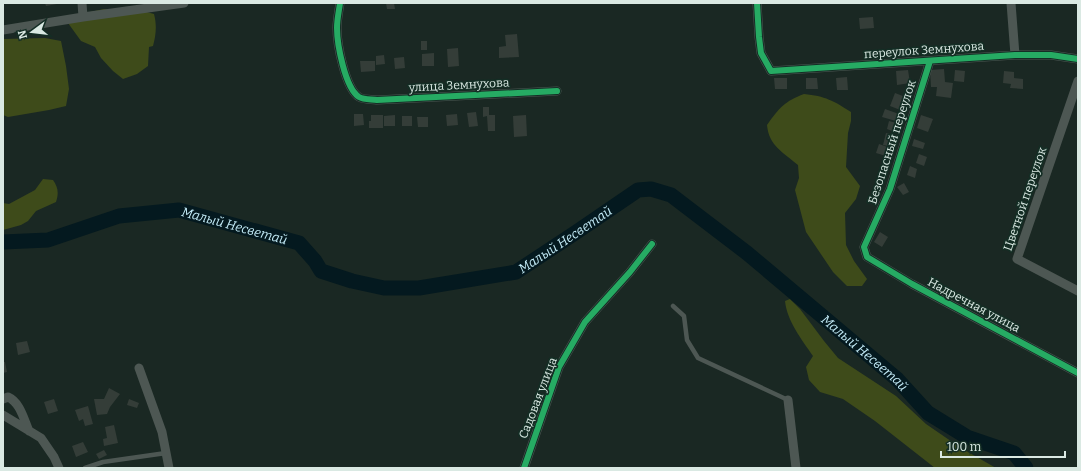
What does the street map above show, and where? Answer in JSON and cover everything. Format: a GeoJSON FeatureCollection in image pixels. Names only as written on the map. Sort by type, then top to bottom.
{"type":"FeatureCollection","features":[{"type":"Feature","properties":{"kind":"street"},"geometry":{"type":"LineString","coordinates":[[82,3],[83,17]]}},
{"type":"Feature","properties":{"kind":"street"},"geometry":{"type":"LineString","coordinates":[[3,30],[184,3]]}},
{"type":"Feature","properties":{"kind":"street","name":"улица Земнухова"},"geometry":{"type":"LineString","coordinates":[[340,3],[337,27],[338,45],[348,82],[358,97],[363,99],[385,99],[557,91]]}},
{"type":"Feature","properties":{"kind":"street","name":"переулок Земнухова"},"geometry":{"type":"LineString","coordinates":[[757,3],[761,52],[771,71],[1015,55],[1051,55],[1078,59]]}},
{"type":"Feature","properties":{"kind":"street"},"geometry":{"type":"LineString","coordinates":[[1010,3],[1015,55]]}},
{"type":"Feature","properties":{"kind":"street","name":"Безопасный переулок"},"geometry":{"type":"LineString","coordinates":[[864,252],[864,247],[890,189],[930,61]]}},
{"type":"Feature","properties":{"kind":"street","name":"Цветной переулок"},"geometry":{"type":"LineString","coordinates":[[1078,81],[1017,259],[1078,292]]}},
{"type":"Feature","properties":{"kind":"street","name":"Садовая улица"},"geometry":{"type":"LineString","coordinates":[[524,468],[559,367],[585,322],[630,272],[652,244]]}},
{"type":"Feature","properties":{"kind":"street","name":"Надречная улица"},"geometry":{"type":"LineString","coordinates":[[864,252],[866,257],[912,284],[1076,372]]}},
{"type":"Feature","properties":{"kind":"street"},"geometry":{"type":"LineString","coordinates":[[1076,372],[1078,362]]}},
{"type":"Feature","properties":{"kind":"street"},"geometry":{"type":"LineString","coordinates":[[139,368],[162,432],[169,468]]}},
{"type":"Feature","properties":{"kind":"street"},"geometry":{"type":"LineString","coordinates":[[3,399],[8,397],[13,399],[20,409],[29,432]]}},
{"type":"Feature","properties":{"kind":"street"},"geometry":{"type":"LineString","coordinates":[[788,400],[796,468]]}},
{"type":"Feature","properties":{"kind":"street"},"geometry":{"type":"LineString","coordinates":[[3,415],[41,438],[54,456],[59,468]]}},
{"type":"Feature","properties":{"kind":"lane"},"geometry":{"type":"LineString","coordinates":[[673,306],[684,316],[687,340],[698,358],[788,400]]}},
{"type":"Feature","properties":{"kind":"lane"},"geometry":{"type":"LineString","coordinates":[[84,468],[103,462],[166,453]]}},
{"type":"Feature","properties":{"kind":"green space"},"geometry":{"type":"Polygon","coordinates":[[[104,9],[139,10],[154,14],[156,22],[155,34],[153,46],[149,47],[148,66],[137,74],[123,79],[101,58],[95,47],[81,41],[68,23],[90,12],[104,9]]]}},
{"type":"Feature","properties":{"kind":"green space"},"geometry":{"type":"Polygon","coordinates":[[[45,38],[61,41],[69,89],[66,106],[8,117],[3,115],[3,39],[45,38]]]}},
{"type":"Feature","properties":{"kind":"green space"},"geometry":{"type":"Polygon","coordinates":[[[804,94],[818,96],[829,100],[851,112],[846,167],[860,186],[856,199],[845,213],[846,245],[854,261],[867,279],[862,286],[847,286],[833,272],[806,232],[795,190],[799,178],[798,165],[778,148],[768,132],[767,125],[775,114],[787,102],[804,94]]]}},
{"type":"Feature","properties":{"kind":"green space"},"geometry":{"type":"Polygon","coordinates":[[[43,179],[53,180],[55,183],[58,193],[56,202],[36,211],[28,221],[21,225],[3,230],[3,203],[9,204],[35,190],[43,179]]]}},
{"type":"Feature","properties":{"kind":"green space"},"geometry":{"type":"Polygon","coordinates":[[[790,299],[800,309],[838,358],[896,396],[926,424],[961,448],[996,468],[935,468],[875,421],[843,399],[820,392],[809,380],[806,367],[813,356],[800,337],[789,316],[785,301],[790,299]]]}},
{"type":"Feature","properties":{"kind":"building"},"geometry":{"type":"Polygon","coordinates":[[[45,3],[57,3],[57,4],[46,6],[45,3]]]}},
{"type":"Feature","properties":{"kind":"building"},"geometry":{"type":"Polygon","coordinates":[[[386,3],[394,3],[395,9],[387,9],[386,3]]]}},
{"type":"Feature","properties":{"kind":"building"},"geometry":{"type":"Polygon","coordinates":[[[873,17],[874,28],[860,29],[859,18],[873,17]]]}},
{"type":"Feature","properties":{"kind":"building"},"geometry":{"type":"Polygon","coordinates":[[[517,34],[519,57],[499,58],[499,47],[506,46],[505,35],[517,34]]]}},
{"type":"Feature","properties":{"kind":"building"},"geometry":{"type":"Polygon","coordinates":[[[421,41],[427,41],[427,50],[421,50],[421,41]]]}},
{"type":"Feature","properties":{"kind":"building"},"geometry":{"type":"Polygon","coordinates":[[[458,48],[459,66],[448,67],[447,49],[458,48]]]}},
{"type":"Feature","properties":{"kind":"building"},"geometry":{"type":"Polygon","coordinates":[[[434,53],[434,66],[422,66],[422,54],[434,53]]]}},
{"type":"Feature","properties":{"kind":"building"},"geometry":{"type":"Polygon","coordinates":[[[384,55],[385,64],[376,65],[376,56],[384,55]]]}},
{"type":"Feature","properties":{"kind":"building"},"geometry":{"type":"Polygon","coordinates":[[[404,57],[405,68],[395,69],[394,58],[404,57]]]}},
{"type":"Feature","properties":{"kind":"building"},"geometry":{"type":"Polygon","coordinates":[[[360,61],[375,61],[375,71],[361,72],[360,61]]]}},
{"type":"Feature","properties":{"kind":"building"},"geometry":{"type":"Polygon","coordinates":[[[944,69],[945,82],[953,83],[951,98],[936,96],[937,87],[931,87],[930,70],[944,69]]]}},
{"type":"Feature","properties":{"kind":"building"},"geometry":{"type":"Polygon","coordinates":[[[908,70],[910,83],[897,85],[896,71],[908,70]]]}},
{"type":"Feature","properties":{"kind":"building"},"geometry":{"type":"Polygon","coordinates":[[[955,70],[965,71],[964,82],[954,81],[955,70]]]}},
{"type":"Feature","properties":{"kind":"building"},"geometry":{"type":"Polygon","coordinates":[[[1004,71],[1014,72],[1014,78],[1023,79],[1023,89],[1010,88],[1011,84],[1003,83],[1004,71]]]}},
{"type":"Feature","properties":{"kind":"building"},"geometry":{"type":"Polygon","coordinates":[[[847,77],[848,90],[837,90],[836,78],[847,77]]]}},
{"type":"Feature","properties":{"kind":"building"},"geometry":{"type":"Polygon","coordinates":[[[774,78],[787,78],[787,89],[775,89],[774,78]]]}},
{"type":"Feature","properties":{"kind":"building"},"geometry":{"type":"Polygon","coordinates":[[[806,78],[817,78],[818,89],[806,89],[806,78]]]}},
{"type":"Feature","properties":{"kind":"building"},"geometry":{"type":"Polygon","coordinates":[[[895,93],[908,98],[903,111],[890,106],[895,93]]]}},
{"type":"Feature","properties":{"kind":"building"},"geometry":{"type":"Polygon","coordinates":[[[483,107],[489,107],[489,115],[495,115],[495,131],[488,131],[487,116],[483,117],[483,107]]]}},
{"type":"Feature","properties":{"kind":"building"},"geometry":{"type":"Polygon","coordinates":[[[885,109],[899,114],[896,121],[882,117],[885,109]]]}},
{"type":"Feature","properties":{"kind":"building"},"geometry":{"type":"Polygon","coordinates":[[[476,112],[478,126],[469,127],[467,113],[476,112]]]}},
{"type":"Feature","properties":{"kind":"building"},"geometry":{"type":"Polygon","coordinates":[[[354,114],[363,114],[364,125],[354,126],[354,114]]]}},
{"type":"Feature","properties":{"kind":"building"},"geometry":{"type":"Polygon","coordinates":[[[457,114],[458,125],[447,126],[446,115],[457,114]]]}},
{"type":"Feature","properties":{"kind":"building"},"geometry":{"type":"Polygon","coordinates":[[[371,115],[383,115],[383,128],[369,128],[371,115]]]}},
{"type":"Feature","properties":{"kind":"building"},"geometry":{"type":"Polygon","coordinates":[[[395,115],[395,126],[384,126],[384,116],[395,115]]]}},
{"type":"Feature","properties":{"kind":"building"},"geometry":{"type":"Polygon","coordinates":[[[526,115],[527,136],[514,137],[513,116],[526,115]]]}},
{"type":"Feature","properties":{"kind":"building"},"geometry":{"type":"Polygon","coordinates":[[[921,115],[933,119],[928,132],[917,128],[921,115]]]}},
{"type":"Feature","properties":{"kind":"building"},"geometry":{"type":"Polygon","coordinates":[[[402,116],[412,116],[412,126],[402,126],[402,116]]]}},
{"type":"Feature","properties":{"kind":"building"},"geometry":{"type":"Polygon","coordinates":[[[417,117],[428,117],[428,127],[418,127],[417,117]]]}},
{"type":"Feature","properties":{"kind":"building"},"geometry":{"type":"Polygon","coordinates":[[[889,121],[900,124],[897,133],[887,129],[889,121]]]}},
{"type":"Feature","properties":{"kind":"building"},"geometry":{"type":"Polygon","coordinates":[[[886,133],[898,136],[895,147],[883,145],[886,133]]]}},
{"type":"Feature","properties":{"kind":"building"},"geometry":{"type":"Polygon","coordinates":[[[914,139],[925,143],[923,149],[912,146],[914,139]]]}},
{"type":"Feature","properties":{"kind":"building"},"geometry":{"type":"Polygon","coordinates":[[[879,144],[890,148],[886,156],[876,153],[879,144]]]}},
{"type":"Feature","properties":{"kind":"building"},"geometry":{"type":"Polygon","coordinates":[[[919,154],[927,157],[924,166],[916,163],[919,154]]]}},
{"type":"Feature","properties":{"kind":"building"},"geometry":{"type":"Polygon","coordinates":[[[910,166],[917,169],[915,178],[907,175],[910,166]]]}},
{"type":"Feature","properties":{"kind":"building"},"geometry":{"type":"Polygon","coordinates":[[[904,183],[909,192],[903,195],[897,187],[904,183]]]}},
{"type":"Feature","properties":{"kind":"building"},"geometry":{"type":"Polygon","coordinates":[[[880,232],[888,237],[882,247],[874,242],[880,232]]]}},
{"type":"Feature","properties":{"kind":"building"},"geometry":{"type":"Polygon","coordinates":[[[27,341],[30,352],[18,355],[16,343],[27,341]]]}},
{"type":"Feature","properties":{"kind":"building"},"geometry":{"type":"Polygon","coordinates":[[[3,362],[5,362],[7,372],[3,373],[3,362]]]}},
{"type":"Feature","properties":{"kind":"building"},"geometry":{"type":"Polygon","coordinates":[[[109,388],[120,394],[110,407],[107,414],[97,415],[94,399],[104,399],[109,388]]]}},
{"type":"Feature","properties":{"kind":"building"},"geometry":{"type":"Polygon","coordinates":[[[54,399],[58,411],[48,414],[44,402],[54,399]]]}},
{"type":"Feature","properties":{"kind":"building"},"geometry":{"type":"Polygon","coordinates":[[[129,399],[139,403],[137,408],[127,405],[129,399]]]}},
{"type":"Feature","properties":{"kind":"building"},"geometry":{"type":"Polygon","coordinates":[[[88,406],[93,424],[85,426],[83,419],[79,421],[75,410],[88,406]]]}},
{"type":"Feature","properties":{"kind":"building"},"geometry":{"type":"Polygon","coordinates":[[[114,425],[118,443],[104,446],[103,439],[107,438],[105,427],[114,425]]]}},
{"type":"Feature","properties":{"kind":"building"},"geometry":{"type":"Polygon","coordinates":[[[83,442],[88,452],[76,457],[72,446],[83,442]]]}},
{"type":"Feature","properties":{"kind":"building"},"geometry":{"type":"Polygon","coordinates":[[[104,450],[107,455],[99,459],[96,454],[104,450]]]}},
{"type":"Feature","properties":{"kind":"waterway","name":"Малый Несветай"},"geometry":{"type":"LineString","coordinates":[[3,242],[48,240],[119,216],[179,210],[299,243],[315,261],[321,271],[352,281],[384,288],[419,288],[516,272],[638,190],[651,189],[671,195],[747,253],[897,379],[928,413],[967,437],[1014,453],[1026,468]]}},
{"type":"Feature","properties":{"kind":"cycle path"},"geometry":{"type":"LineString","coordinates":[[340,3],[337,28],[340,54],[350,85],[354,92],[361,98],[377,100],[557,91]]}},
{"type":"Feature","properties":{"kind":"cycle path"},"geometry":{"type":"LineString","coordinates":[[757,3],[761,53],[771,71],[1015,55],[1051,55],[1078,59]]}},
{"type":"Feature","properties":{"kind":"cycle path"},"geometry":{"type":"LineString","coordinates":[[930,61],[890,189],[864,247],[867,257],[912,284],[1078,373]]}},
{"type":"Feature","properties":{"kind":"cycle path"},"geometry":{"type":"LineString","coordinates":[[524,468],[559,367],[585,322],[630,272],[652,244]]}}]}
